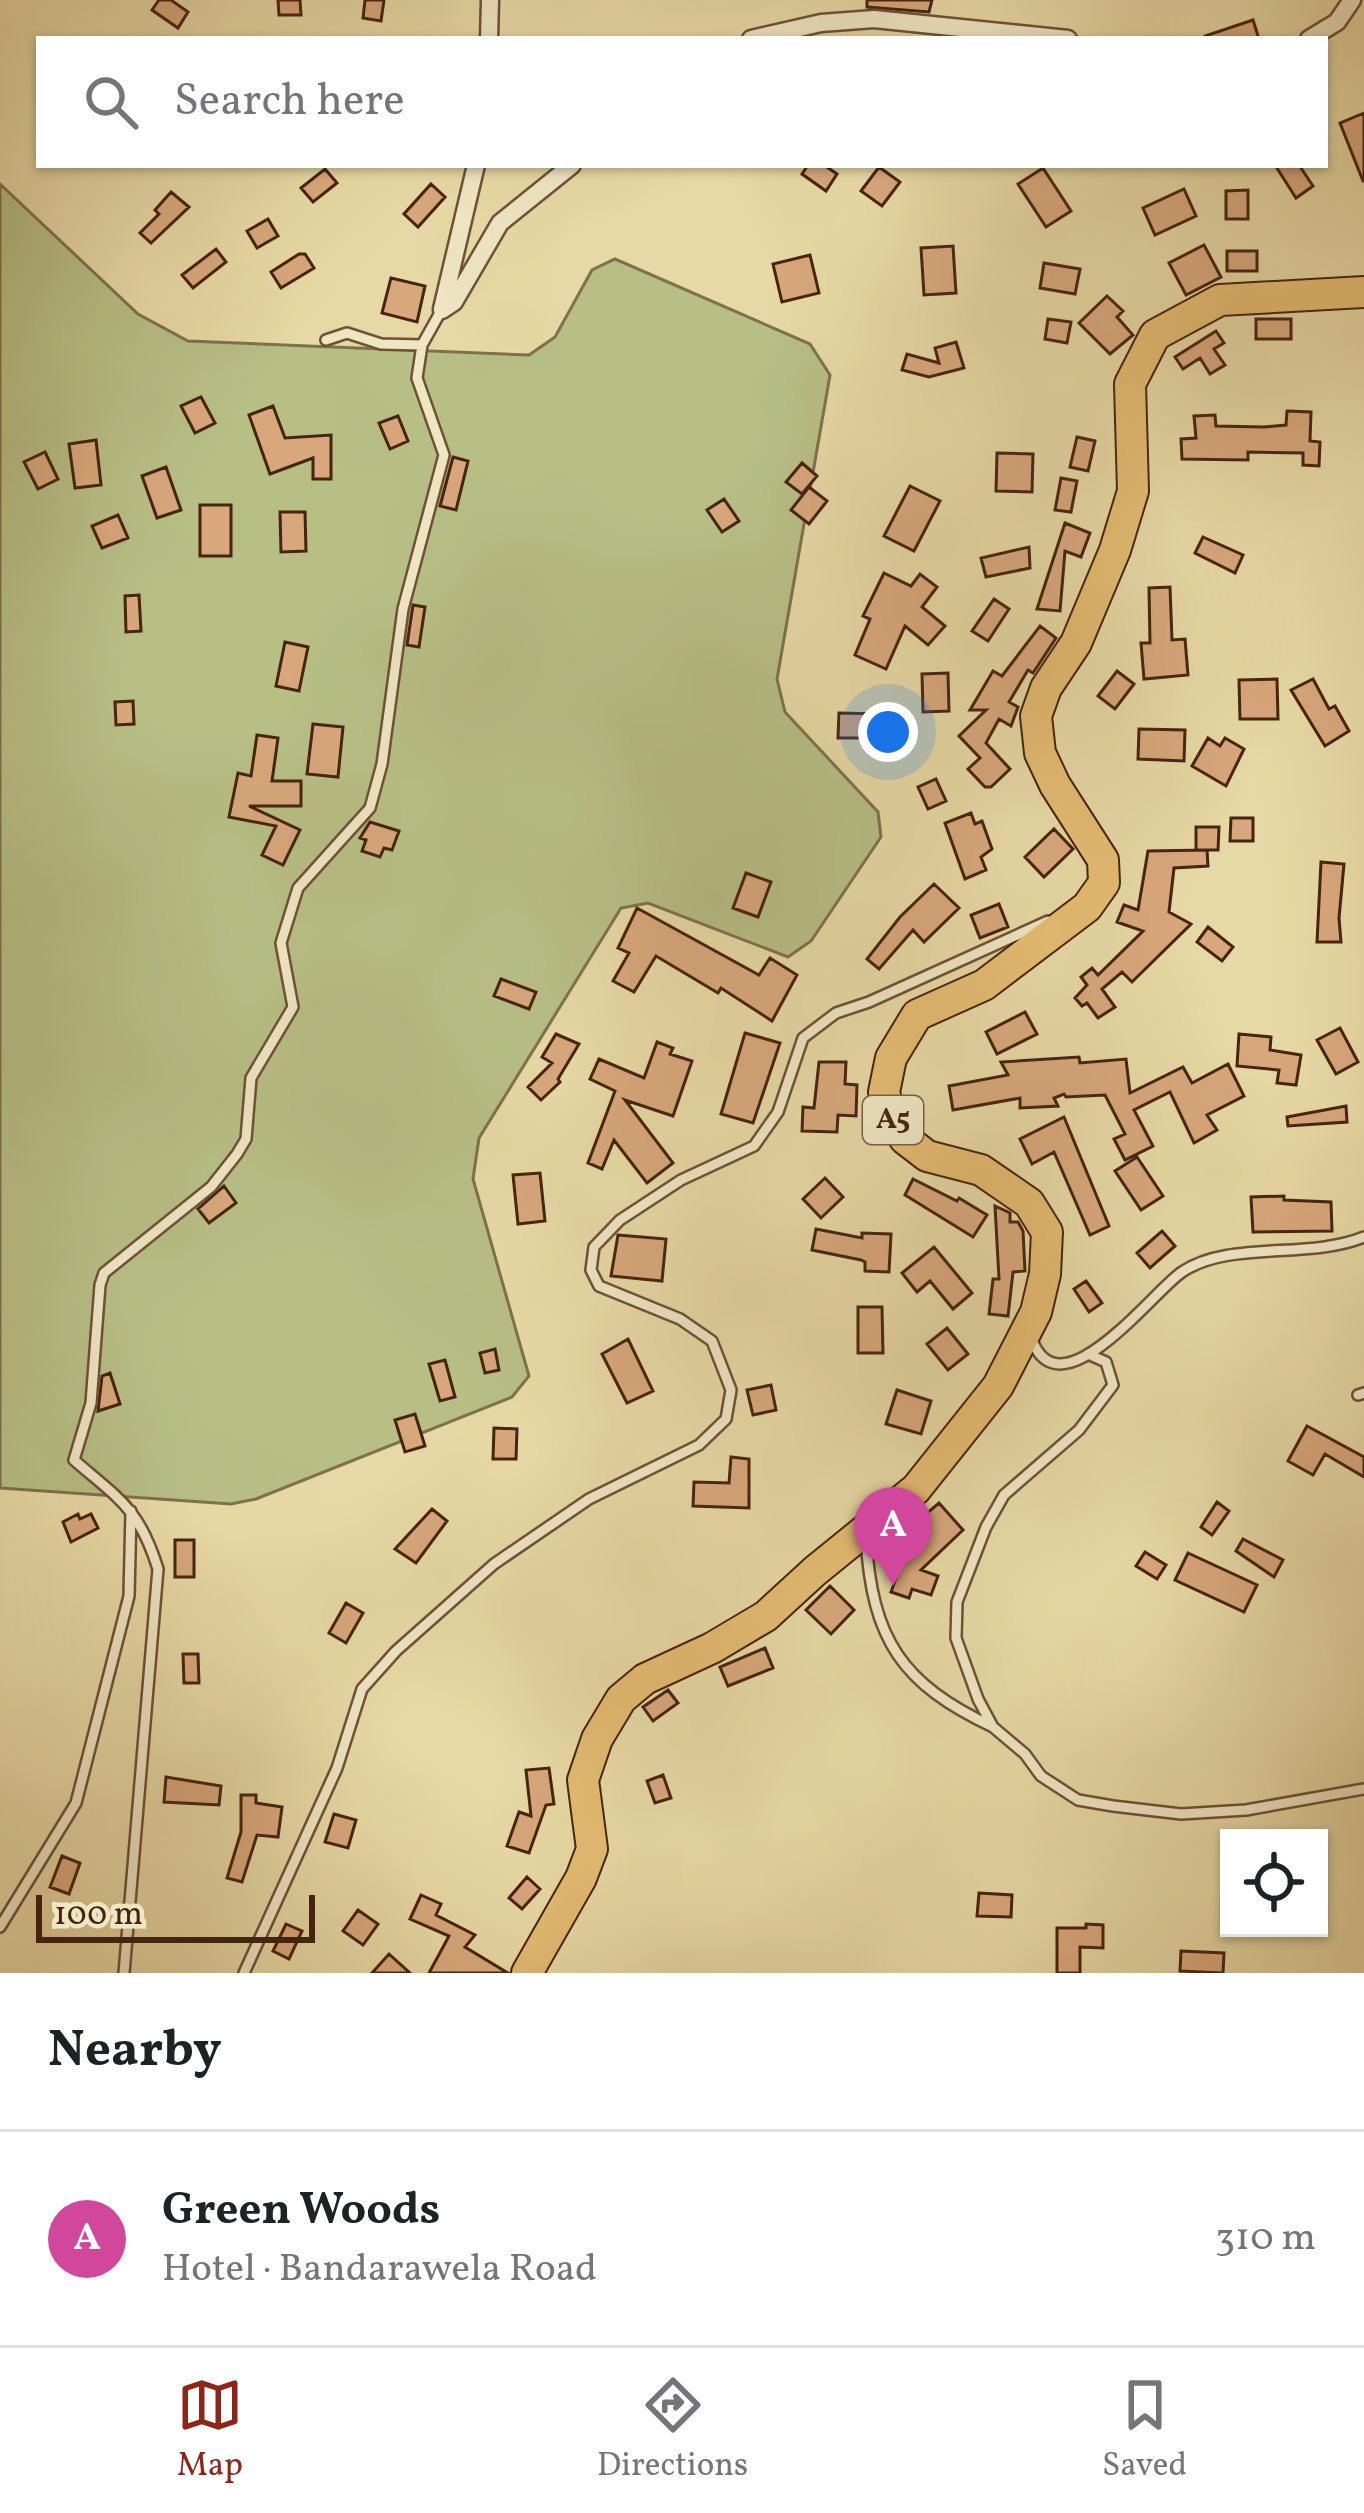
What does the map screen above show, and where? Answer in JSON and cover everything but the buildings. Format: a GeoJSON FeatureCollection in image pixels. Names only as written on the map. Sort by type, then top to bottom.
{"type":"FeatureCollection","features":[{"type":"Feature","properties":{"kind":"highway"},"geometry":{"type":"LineString","coordinates":[[1086,906],[1104,883],[1102,860],[1040,753],[1036,716],[1046,688],[1076,644],[1115,550],[1133,491],[1130,384],[1155,335],[1220,300],[1364,292]]}},
{"type":"Feature","properties":{"kind":"highway","name":"A5"},"geometry":{"type":"LineString","coordinates":[[526,1973],[592,1850],[583,1780],[597,1739],[621,1699],[645,1679],[766,1616],[916,1489],[998,1387],[1030,1326],[1045,1274],[1047,1232],[1029,1203],[981,1171],[927,1156],[904,1139],[890,1116],[884,1092],[891,1058],[917,1015],[983,985],[1086,906]]}},
{"type":"Feature","properties":{"kind":"street"},"geometry":{"type":"LineString","coordinates":[[489,36],[490,0]]}},
{"type":"Feature","properties":{"kind":"street"},"geometry":{"type":"LineString","coordinates":[[1314,36],[1337,22],[1352,0]]}},
{"type":"Feature","properties":{"kind":"street"},"geometry":{"type":"LineString","coordinates":[[765,36],[821,23],[874,19],[1039,36]]}},
{"type":"Feature","properties":{"kind":"street"},"geometry":{"type":"LineString","coordinates":[[442,310],[475,168]]}},
{"type":"Feature","properties":{"kind":"street"},"geometry":{"type":"LineString","coordinates":[[442,310],[454,302],[500,223],[568,168]]}},
{"type":"Feature","properties":{"kind":"lane"},"geometry":{"type":"LineString","coordinates":[[124,1973],[158,1570],[147,1532],[131,1509],[74,1460],[91,1403],[100,1285],[104,1273],[211,1187],[246,1139],[250,1078],[292,1007],[281,943],[298,888],[370,808],[382,764],[403,609],[444,455],[417,378],[422,345],[442,310]]}},
{"type":"Feature","properties":{"kind":"lane"},"geometry":{"type":"LineString","coordinates":[[326,340],[347,333],[381,344],[422,345]]}},
{"type":"Feature","properties":{"kind":"lane"},"geometry":{"type":"LineString","coordinates":[[244,1973],[337,1768],[362,1689],[395,1651],[494,1564],[590,1499],[699,1445],[726,1419],[731,1390],[712,1340],[680,1319],[599,1286],[591,1270],[594,1247],[620,1220],[681,1180],[754,1146],[778,1112],[803,1038],[836,1013],[1086,906]]}},
{"type":"Feature","properties":{"kind":"lane"},"geometry":{"type":"LineString","coordinates":[[1030,1326],[1032,1342],[1046,1359],[1060,1363],[1088,1354],[1129,1326],[1160,1291],[1194,1265],[1234,1254],[1307,1252],[1364,1238]]}},
{"type":"Feature","properties":{"kind":"lane"},"geometry":{"type":"LineString","coordinates":[[993,1727],[956,1638],[957,1602],[986,1527],[1004,1495],[1079,1430],[1113,1385],[1106,1362],[1088,1354]]}},
{"type":"Feature","properties":{"kind":"lane"},"geometry":{"type":"LineString","coordinates":[[0,1927],[76,1803],[129,1596],[131,1509]]}},
{"type":"Feature","properties":{"kind":"lane"},"geometry":{"type":"LineString","coordinates":[[866,1533],[869,1591],[890,1645],[920,1684],[949,1706],[993,1727],[1042,1776],[1078,1800],[1181,1814],[1224,1812],[1364,1789]]}},
{"type":"Feature","properties":{"kind":"green space"},"geometry":{"type":"Polygon","coordinates":[[[0,184],[138,314],[188,341],[529,355],[555,337],[592,270],[615,259],[810,344],[830,375],[777,679],[785,712],[878,812],[881,837],[811,941],[788,957],[648,903],[621,908],[479,1138],[473,1179],[529,1376],[512,1397],[256,1499],[231,1504],[0,1488],[0,184]]]}},
{"type":"Feature","properties":{"kind":"place","name":"Green Woods"},"geometry":{"type":"Point","coordinates":[893,1586]}}]}
